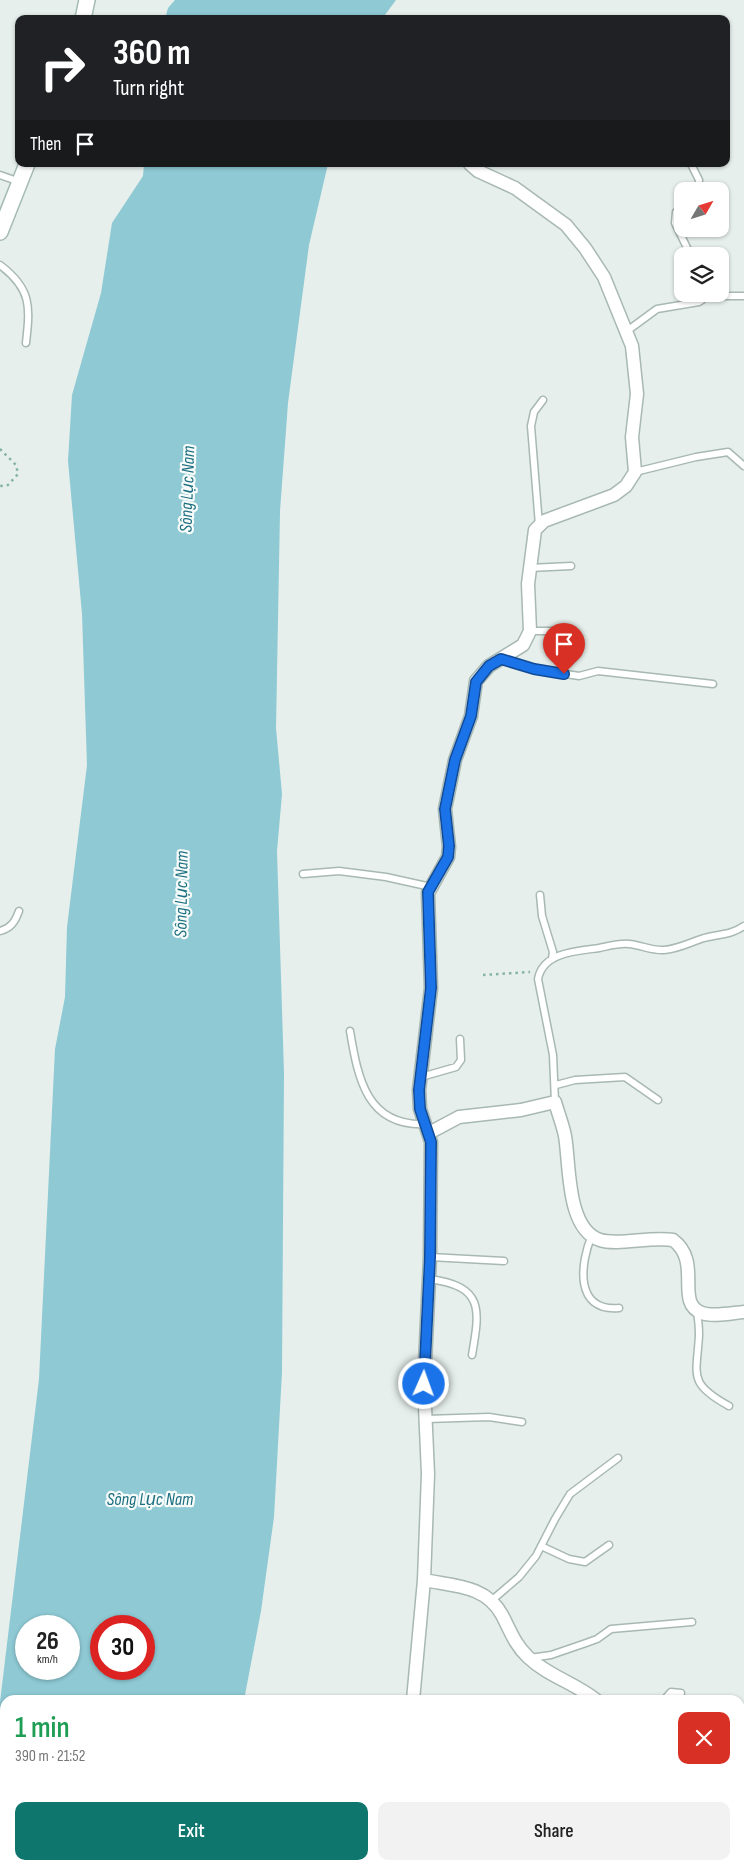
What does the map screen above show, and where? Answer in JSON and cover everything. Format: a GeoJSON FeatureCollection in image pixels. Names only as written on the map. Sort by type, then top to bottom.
{"type":"FeatureCollection","features":[{"type":"Feature","properties":{"kind":"street"},"geometry":{"type":"LineString","coordinates":[[84,15],[87,0]]}},
{"type":"Feature","properties":{"kind":"street"},"geometry":{"type":"LineString","coordinates":[[0,232],[27,167]]}},
{"type":"Feature","properties":{"kind":"street"},"geometry":{"type":"LineString","coordinates":[[413,1695],[424,1580],[428,1474],[424,1384],[430,1257],[428,1128],[420,1104],[431,988],[428,906],[431,887],[448,857],[449,846],[445,809],[455,760],[471,716],[476,682],[489,666],[523,645],[530,631],[529,568],[535,530],[539,525],[552,518],[614,495],[626,486],[635,472],[632,437],[637,394],[632,346],[604,277],[575,234],[515,188],[478,171],[473,167]]}},
{"type":"Feature","properties":{"kind":"street"},"geometry":{"type":"LineString","coordinates":[[428,1128],[459,1117],[522,1110],[555,1102],[565,1135],[570,1185],[575,1206],[580,1221],[592,1235],[600,1240],[608,1241],[673,1240],[685,1251],[688,1261],[688,1300],[697,1311],[703,1314],[744,1312]]}},
{"type":"Feature","properties":{"kind":"street"},"geometry":{"type":"LineString","coordinates":[[424,1580],[481,1592],[501,1614],[512,1638],[529,1659],[550,1674],[575,1685],[589,1695]]}},
{"type":"Feature","properties":{"kind":"lane"},"geometry":{"type":"LineString","coordinates":[[692,167],[699,182]]}},
{"type":"Feature","properties":{"kind":"lane"},"geometry":{"type":"LineString","coordinates":[[0,176],[20,182]]}},
{"type":"Feature","properties":{"kind":"lane"},"geometry":{"type":"LineString","coordinates":[[0,265],[21,285],[30,308],[26,343]]}},
{"type":"Feature","properties":{"kind":"lane"},"geometry":{"type":"LineString","coordinates":[[729,296],[744,296]]}},
{"type":"Feature","properties":{"kind":"lane"},"geometry":{"type":"LineString","coordinates":[[627,331],[657,309],[699,302]]}},
{"type":"Feature","properties":{"kind":"lane"},"geometry":{"type":"LineString","coordinates":[[539,525],[531,426],[534,412],[543,400]]}},
{"type":"Feature","properties":{"kind":"lane"},"geometry":{"type":"LineString","coordinates":[[635,472],[696,457],[728,452],[744,466]]}},
{"type":"Feature","properties":{"kind":"lane"},"geometry":{"type":"LineString","coordinates":[[529,568],[571,566]]}},
{"type":"Feature","properties":{"kind":"lane"},"geometry":{"type":"LineString","coordinates":[[530,631],[573,630]]}},
{"type":"Feature","properties":{"kind":"lane"},"geometry":{"type":"LineString","coordinates":[[501,659],[534,669],[579,676],[598,671],[713,684]]}},
{"type":"Feature","properties":{"kind":"lane"},"geometry":{"type":"LineString","coordinates":[[303,874],[338,871],[386,877],[431,887]]}},
{"type":"Feature","properties":{"kind":"lane"},"geometry":{"type":"LineString","coordinates":[[540,895],[542,916],[553,952],[552,959]]}},
{"type":"Feature","properties":{"kind":"lane"},"geometry":{"type":"LineString","coordinates":[[0,931],[8,928],[15,921],[19,912]]}},
{"type":"Feature","properties":{"kind":"lane"},"geometry":{"type":"LineString","coordinates":[[555,1102],[556,1086],[552,1055],[538,979],[540,972],[552,959],[564,954],[618,944],[629,944],[654,950],[676,948],[705,938],[730,934],[744,926]]}},
{"type":"Feature","properties":{"kind":"lane"},"geometry":{"type":"LineString","coordinates":[[350,1031],[354,1055],[363,1083],[374,1105],[388,1118],[398,1123],[428,1128]]}},
{"type":"Feature","properties":{"kind":"lane"},"geometry":{"type":"LineString","coordinates":[[421,1078],[456,1067],[461,1060],[460,1039]]}},
{"type":"Feature","properties":{"kind":"lane"},"geometry":{"type":"LineString","coordinates":[[556,1086],[575,1080],[625,1077],[658,1100]]}},
{"type":"Feature","properties":{"kind":"lane"},"geometry":{"type":"LineString","coordinates":[[592,1235],[584,1253],[583,1266],[587,1292],[599,1306],[608,1309],[619,1308]]}},
{"type":"Feature","properties":{"kind":"lane"},"geometry":{"type":"LineString","coordinates":[[430,1257],[504,1260]]}},
{"type":"Feature","properties":{"kind":"lane"},"geometry":{"type":"LineString","coordinates":[[429,1279],[459,1285],[474,1302],[478,1318],[472,1355]]}},
{"type":"Feature","properties":{"kind":"lane"},"geometry":{"type":"LineString","coordinates":[[697,1311],[699,1334],[695,1376],[703,1389],[729,1406]]}},
{"type":"Feature","properties":{"kind":"lane"},"geometry":{"type":"LineString","coordinates":[[426,1420],[489,1417],[522,1422]]}},
{"type":"Feature","properties":{"kind":"lane"},"geometry":{"type":"LineString","coordinates":[[491,1601],[519,1577],[536,1556],[570,1494],[596,1472],[618,1458]]}},
{"type":"Feature","properties":{"kind":"lane"},"geometry":{"type":"LineString","coordinates":[[540,1546],[569,1559],[585,1562],[609,1545]]}},
{"type":"Feature","properties":{"kind":"lane"},"geometry":{"type":"LineString","coordinates":[[529,1659],[551,1655],[598,1639],[611,1629],[692,1622]]}},
{"type":"Feature","properties":{"kind":"lane"},"geometry":{"type":"LineString","coordinates":[[668,1695],[671,1692],[681,1693]]}},
{"type":"Feature","properties":{"kind":"path"},"geometry":{"type":"LineString","coordinates":[[0,449],[16,465],[18,474],[8,485],[0,486]]}},
{"type":"Feature","properties":{"kind":"path"},"geometry":{"type":"LineString","coordinates":[[483,975],[540,972]]}},
{"type":"Feature","properties":{"kind":"water"},"geometry":{"type":"Polygon","coordinates":[[[175,0],[396,0],[385,15],[166,15],[168,8],[175,0]]]}},
{"type":"Feature","properties":{"kind":"water","name":"Sông Lục Nam"},"geometry":{"type":"Polygon","coordinates":[[[144,167],[327,167],[309,245],[288,403],[280,511],[276,728],[282,794],[277,851],[284,1073],[282,1372],[274,1517],[261,1611],[245,1695],[1,1695],[39,1379],[55,1049],[65,997],[67,927],[87,765],[82,614],[68,461],[72,395],[101,293],[112,223],[143,176],[144,167]]]}},
{"type":"Feature","properties":{"kind":"route"},"geometry":{"type":"LineString","coordinates":[[424,1384],[430,1257],[431,1142],[430,1133],[420,1109],[419,1090],[431,988],[428,892],[448,857],[449,846],[445,809],[455,760],[467,732],[476,682],[480,675],[489,666],[501,659],[534,669],[564,674]]}}]}
